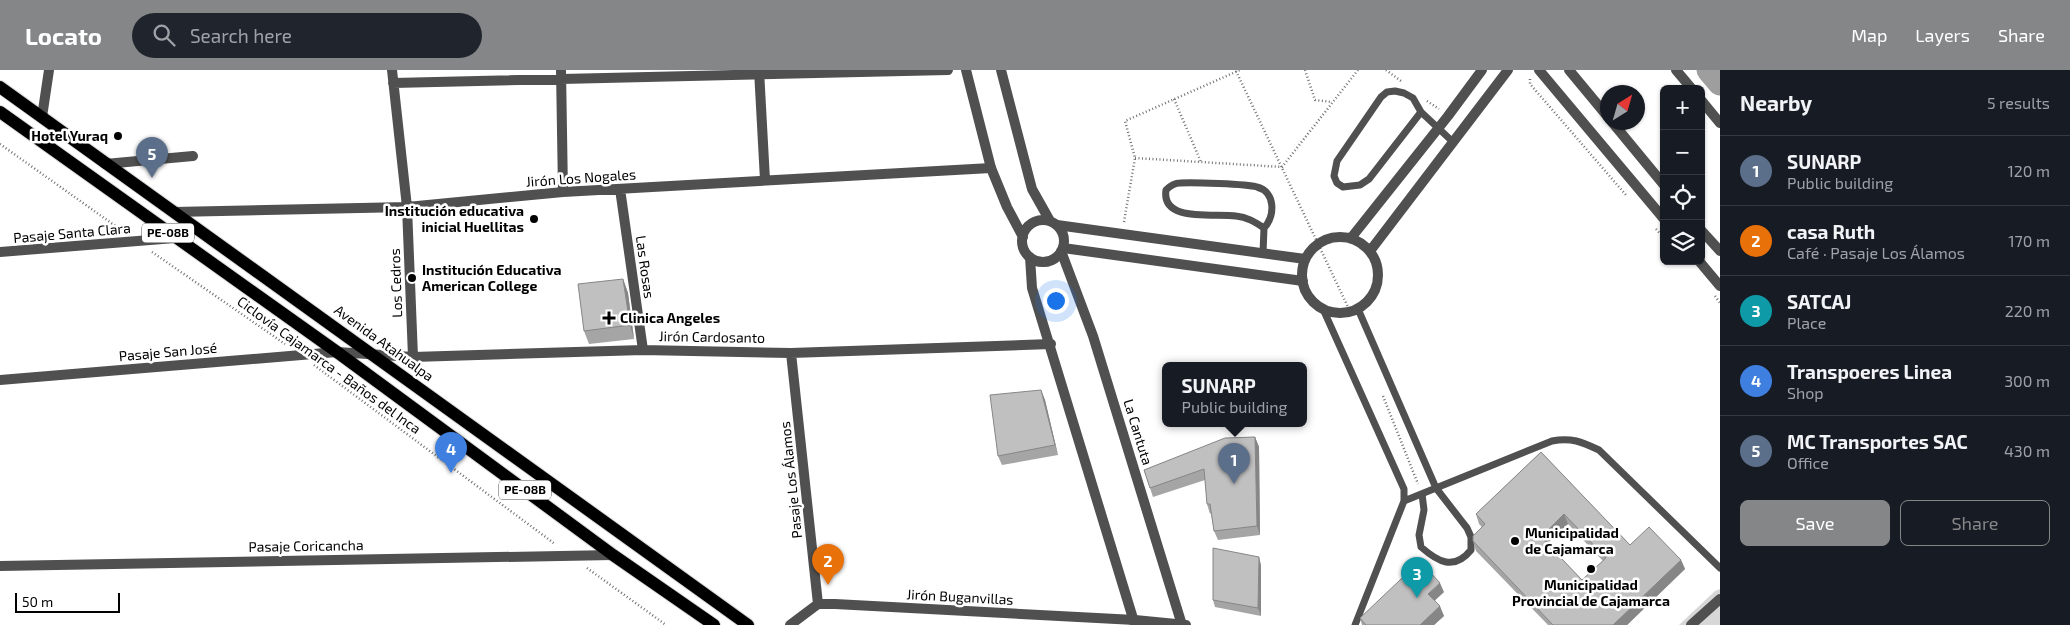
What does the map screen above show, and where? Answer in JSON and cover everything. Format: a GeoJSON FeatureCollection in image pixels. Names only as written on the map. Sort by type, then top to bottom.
{"type":"FeatureCollection","features":[{"type":"Feature","properties":{"kind":"main road","name":"Avenida Atahualpa"},"geometry":{"type":"LineString","coordinates":[[0,87],[748,625]]}},
{"type":"Feature","properties":{"kind":"main road","name":"PE-08B"},"geometry":{"type":"LineString","coordinates":[[0,112],[337,352],[613,555],[714,625]]}},
{"type":"Feature","properties":{"kind":"street"},"geometry":{"type":"LineString","coordinates":[[42,117],[49,70]]}},
{"type":"Feature","properties":{"kind":"street","name":"Los Cedros"},"geometry":{"type":"LineString","coordinates":[[392,70],[407,207],[413,357]]}},
{"type":"Feature","properties":{"kind":"street"},"geometry":{"type":"LineString","coordinates":[[393,82],[561,74],[948,70]]}},
{"type":"Feature","properties":{"kind":"street"},"geometry":{"type":"LineString","coordinates":[[966,70],[991,168],[1007,207],[1023,237],[1023,244],[1030,257],[1032,288],[1051,344],[1135,622]]}},
{"type":"Feature","properties":{"kind":"street","name":"La Cantuta"},"geometry":{"type":"LineString","coordinates":[[1001,70],[1032,189],[1064,238],[1062,249],[1093,336],[1183,625]]}},
{"type":"Feature","properties":{"kind":"street"},"geometry":{"type":"LineString","coordinates":[[1351,238],[1482,70]]}},
{"type":"Feature","properties":{"kind":"street"},"geometry":{"type":"LineString","coordinates":[[1370,251],[1508,70]]}},
{"type":"Feature","properties":{"kind":"street"},"geometry":{"type":"LineString","coordinates":[[1539,70],[1660,214]]}},
{"type":"Feature","properties":{"kind":"street"},"geometry":{"type":"LineString","coordinates":[[1569,70],[1600,107]]}},
{"type":"Feature","properties":{"kind":"street"},"geometry":{"type":"LineString","coordinates":[[1676,70],[1689,85]]}},
{"type":"Feature","properties":{"kind":"street"},"geometry":{"type":"LineString","coordinates":[[760,72],[765,180]]}},
{"type":"Feature","properties":{"kind":"street"},"geometry":{"type":"LineString","coordinates":[[561,74],[562,192]]}},
{"type":"Feature","properties":{"kind":"street"},"geometry":{"type":"LineString","coordinates":[[1705,105],[1720,123]]}},
{"type":"Feature","properties":{"kind":"street"},"geometry":{"type":"LineString","coordinates":[[1619,130],[1660,180]]}},
{"type":"Feature","properties":{"kind":"street"},"geometry":{"type":"LineString","coordinates":[[105,164],[193,156]]}},
{"type":"Feature","properties":{"kind":"street","name":"Jirón Los Nogales"},"geometry":{"type":"LineString","coordinates":[[174,212],[407,207],[562,192],[991,168]]}},
{"type":"Feature","properties":{"kind":"street","name":"Las Rosas"},"geometry":{"type":"LineString","coordinates":[[620,189],[629,284],[643,350]]}},
{"type":"Feature","properties":{"kind":"street"},"geometry":{"type":"LineString","coordinates":[[1023,237],[1030,225],[1043,220],[1122,236],[1306,259]]}},
{"type":"Feature","properties":{"kind":"street"},"geometry":{"type":"LineString","coordinates":[[1705,234],[1720,251]]}},
{"type":"Feature","properties":{"kind":"street","name":"Pasaje Santa Clara"},"geometry":{"type":"LineString","coordinates":[[0,252],[175,238]]}},
{"type":"Feature","properties":{"kind":"street"},"geometry":{"type":"LineString","coordinates":[[1333,238],[1351,238],[1370,251],[1377,265],[1378,280],[1372,297],[1354,310],[1341,313],[1323,309],[1310,298],[1303,281],[1306,259],[1316,245],[1333,238]]}},
{"type":"Feature","properties":{"kind":"street"},"geometry":{"type":"LineString","coordinates":[[1030,257],[1043,261],[1057,256],[1062,249],[1303,281]]}},
{"type":"Feature","properties":{"kind":"street"},"geometry":{"type":"LineString","coordinates":[[1702,265],[1720,286]]}},
{"type":"Feature","properties":{"kind":"street","name":"Jirón Cardosanto"},"geometry":{"type":"LineString","coordinates":[[337,352],[413,357],[643,350],[791,353],[1051,344]]}},
{"type":"Feature","properties":{"kind":"street","name":"Pasaje San José"},"geometry":{"type":"LineString","coordinates":[[0,380],[337,352]]}},
{"type":"Feature","properties":{"kind":"street","name":"Pasaje Los Álamos"},"geometry":{"type":"LineString","coordinates":[[791,353],[818,604]]}},
{"type":"Feature","properties":{"kind":"street","name":"Pasaje Coricancha"},"geometry":{"type":"LineString","coordinates":[[0,566],[613,555]]}},
{"type":"Feature","properties":{"kind":"street"},"geometry":{"type":"LineString","coordinates":[[1691,625],[1720,598]]}},
{"type":"Feature","properties":{"kind":"street"},"geometry":{"type":"LineString","coordinates":[[790,625],[818,604]]}},
{"type":"Feature","properties":{"kind":"street","name":"Jirón Buganvillas"},"geometry":{"type":"LineString","coordinates":[[818,604],[1183,625]]}},
{"type":"Feature","properties":{"kind":"lane"},"geometry":{"type":"LineString","coordinates":[[1421,112],[1369,179],[1351,187],[1343,187],[1337,183],[1334,176],[1337,161],[1381,97],[1387,92],[1404,93],[1414,98],[1421,112],[1453,142]]}},
{"type":"Feature","properties":{"kind":"lane"},"geometry":{"type":"LineString","coordinates":[[1263,253],[1264,228],[1272,215],[1272,202],[1263,190],[1257,186],[1179,183],[1166,190],[1167,203],[1173,210],[1183,213],[1245,217],[1264,228]]}},
{"type":"Feature","properties":{"kind":"lane"},"geometry":{"type":"LineString","coordinates":[[1323,309],[1400,476],[1404,489],[1404,501],[1355,625]]}},
{"type":"Feature","properties":{"kind":"lane"},"geometry":{"type":"LineString","coordinates":[[1354,310],[1436,488],[1471,536],[1471,550],[1461,560],[1446,562],[1432,557],[1421,547],[1419,535],[1424,510],[1422,494]]}},
{"type":"Feature","properties":{"kind":"lane"},"geometry":{"type":"LineString","coordinates":[[1404,501],[1552,441],[1567,438],[1581,441],[1599,450],[1720,568]]}},
{"type":"Feature","properties":{"kind":"path"},"geometry":{"type":"LineString","coordinates":[[1305,70],[1315,100],[1333,102]]}},
{"type":"Feature","properties":{"kind":"path"},"geometry":{"type":"LineString","coordinates":[[1282,167],[1358,70]]}},
{"type":"Feature","properties":{"kind":"path"},"geometry":{"type":"LineString","coordinates":[[1122,236],[1135,158],[1125,121],[1238,71],[1316,245],[1354,310]]}},
{"type":"Feature","properties":{"kind":"path"},"geometry":{"type":"LineString","coordinates":[[1530,77],[1530,84],[1632,201]]}},
{"type":"Feature","properties":{"kind":"path"},"geometry":{"type":"LineString","coordinates":[[1174,99],[1201,162]]}},
{"type":"Feature","properties":{"kind":"path","name":"Ciclovía Cajamarca - Baños del Inca"},"geometry":{"type":"LineString","coordinates":[[0,144],[300,355],[666,625]]}},
{"type":"Feature","properties":{"kind":"path"},"geometry":{"type":"LineString","coordinates":[[1135,158],[1282,167]]}},
{"type":"Feature","properties":{"kind":"path"},"geometry":{"type":"LineString","coordinates":[[1651,223],[1660,233]]}},
{"type":"Feature","properties":{"kind":"path"},"geometry":{"type":"LineString","coordinates":[[1382,394],[1422,494]]}},
{"type":"Feature","properties":{"kind":"shaded area"},"geometry":{"type":"Polygon","coordinates":[[[1720,589],[1720,625],[1679,625],[1715,591],[1720,589]]]}},
{"type":"Feature","properties":{"kind":"building"},"geometry":{"type":"Polygon","coordinates":[[[623,279],[630,325],[584,331],[578,284],[623,279]]]}},
{"type":"Feature","properties":{"kind":"building"},"geometry":{"type":"Polygon","coordinates":[[[1041,390],[1055,445],[998,456],[990,395],[1041,390]]]}},
{"type":"Feature","properties":{"kind":"building"},"geometry":{"type":"Polygon","coordinates":[[[1255,437],[1257,526],[1214,531],[1210,504],[1207,504],[1204,469],[1150,488],[1144,470],[1225,438],[1255,437]]]}},
{"type":"Feature","properties":{"kind":"building","name":"Municipalidad de Cajamarca"},"geometry":{"type":"Polygon","coordinates":[[[1541,452],[1630,545],[1649,527],[1681,560],[1613,625],[1553,625],[1473,541],[1473,536],[1485,524],[1476,514],[1541,452]],[[1564,514],[1541,537],[1582,580],[1606,558],[1564,514]]]}},
{"type":"Feature","properties":{"kind":"building"},"geometry":{"type":"Polygon","coordinates":[[[1213,548],[1259,557],[1258,608],[1213,600],[1213,548]]]}},
{"type":"Feature","properties":{"kind":"building"},"geometry":{"type":"Polygon","coordinates":[[[1420,561],[1440,583],[1428,594],[1440,606],[1420,625],[1366,625],[1360,618],[1420,561]]]}},
{"type":"Feature","properties":{"kind":"waterway"},"geometry":{"type":"LineString","coordinates":[[1709,70],[1720,83]]}},
{"type":"Feature","properties":{"kind":"place","name":"Hotel Yuraq"},"geometry":{"type":"Point","coordinates":[118,136]}},
{"type":"Feature","properties":{"kind":"place","name":"MC Transportes SAC"},"geometry":{"type":"Point","coordinates":[152,178]}},
{"type":"Feature","properties":{"kind":"place","name":"Institución educativa inicial Huellitas"},"geometry":{"type":"Point","coordinates":[534,219]}},
{"type":"Feature","properties":{"kind":"place","name":"Institución Educativa American College"},"geometry":{"type":"Point","coordinates":[412,278]}},
{"type":"Feature","properties":{"kind":"place","name":"Clinica Angeles"},"geometry":{"type":"Point","coordinates":[609,318]}},
{"type":"Feature","properties":{"kind":"place","name":"Transpoeres Linea"},"geometry":{"type":"Point","coordinates":[451,473]}},
{"type":"Feature","properties":{"kind":"place","name":"SUNARP"},"geometry":{"type":"Point","coordinates":[1234,484]}},
{"type":"Feature","properties":{"kind":"place","name":"Municipalidad de Cajamarca"},"geometry":{"type":"Point","coordinates":[1515,541]}},
{"type":"Feature","properties":{"kind":"place","name":"Municipalidad Provincial de Cajamarca"},"geometry":{"type":"Point","coordinates":[1591,569]}},
{"type":"Feature","properties":{"kind":"place","name":"casa Ruth"},"geometry":{"type":"Point","coordinates":[828,585]}},
{"type":"Feature","properties":{"kind":"place","name":"SATCAJ"},"geometry":{"type":"Point","coordinates":[1417,598]}}]}
